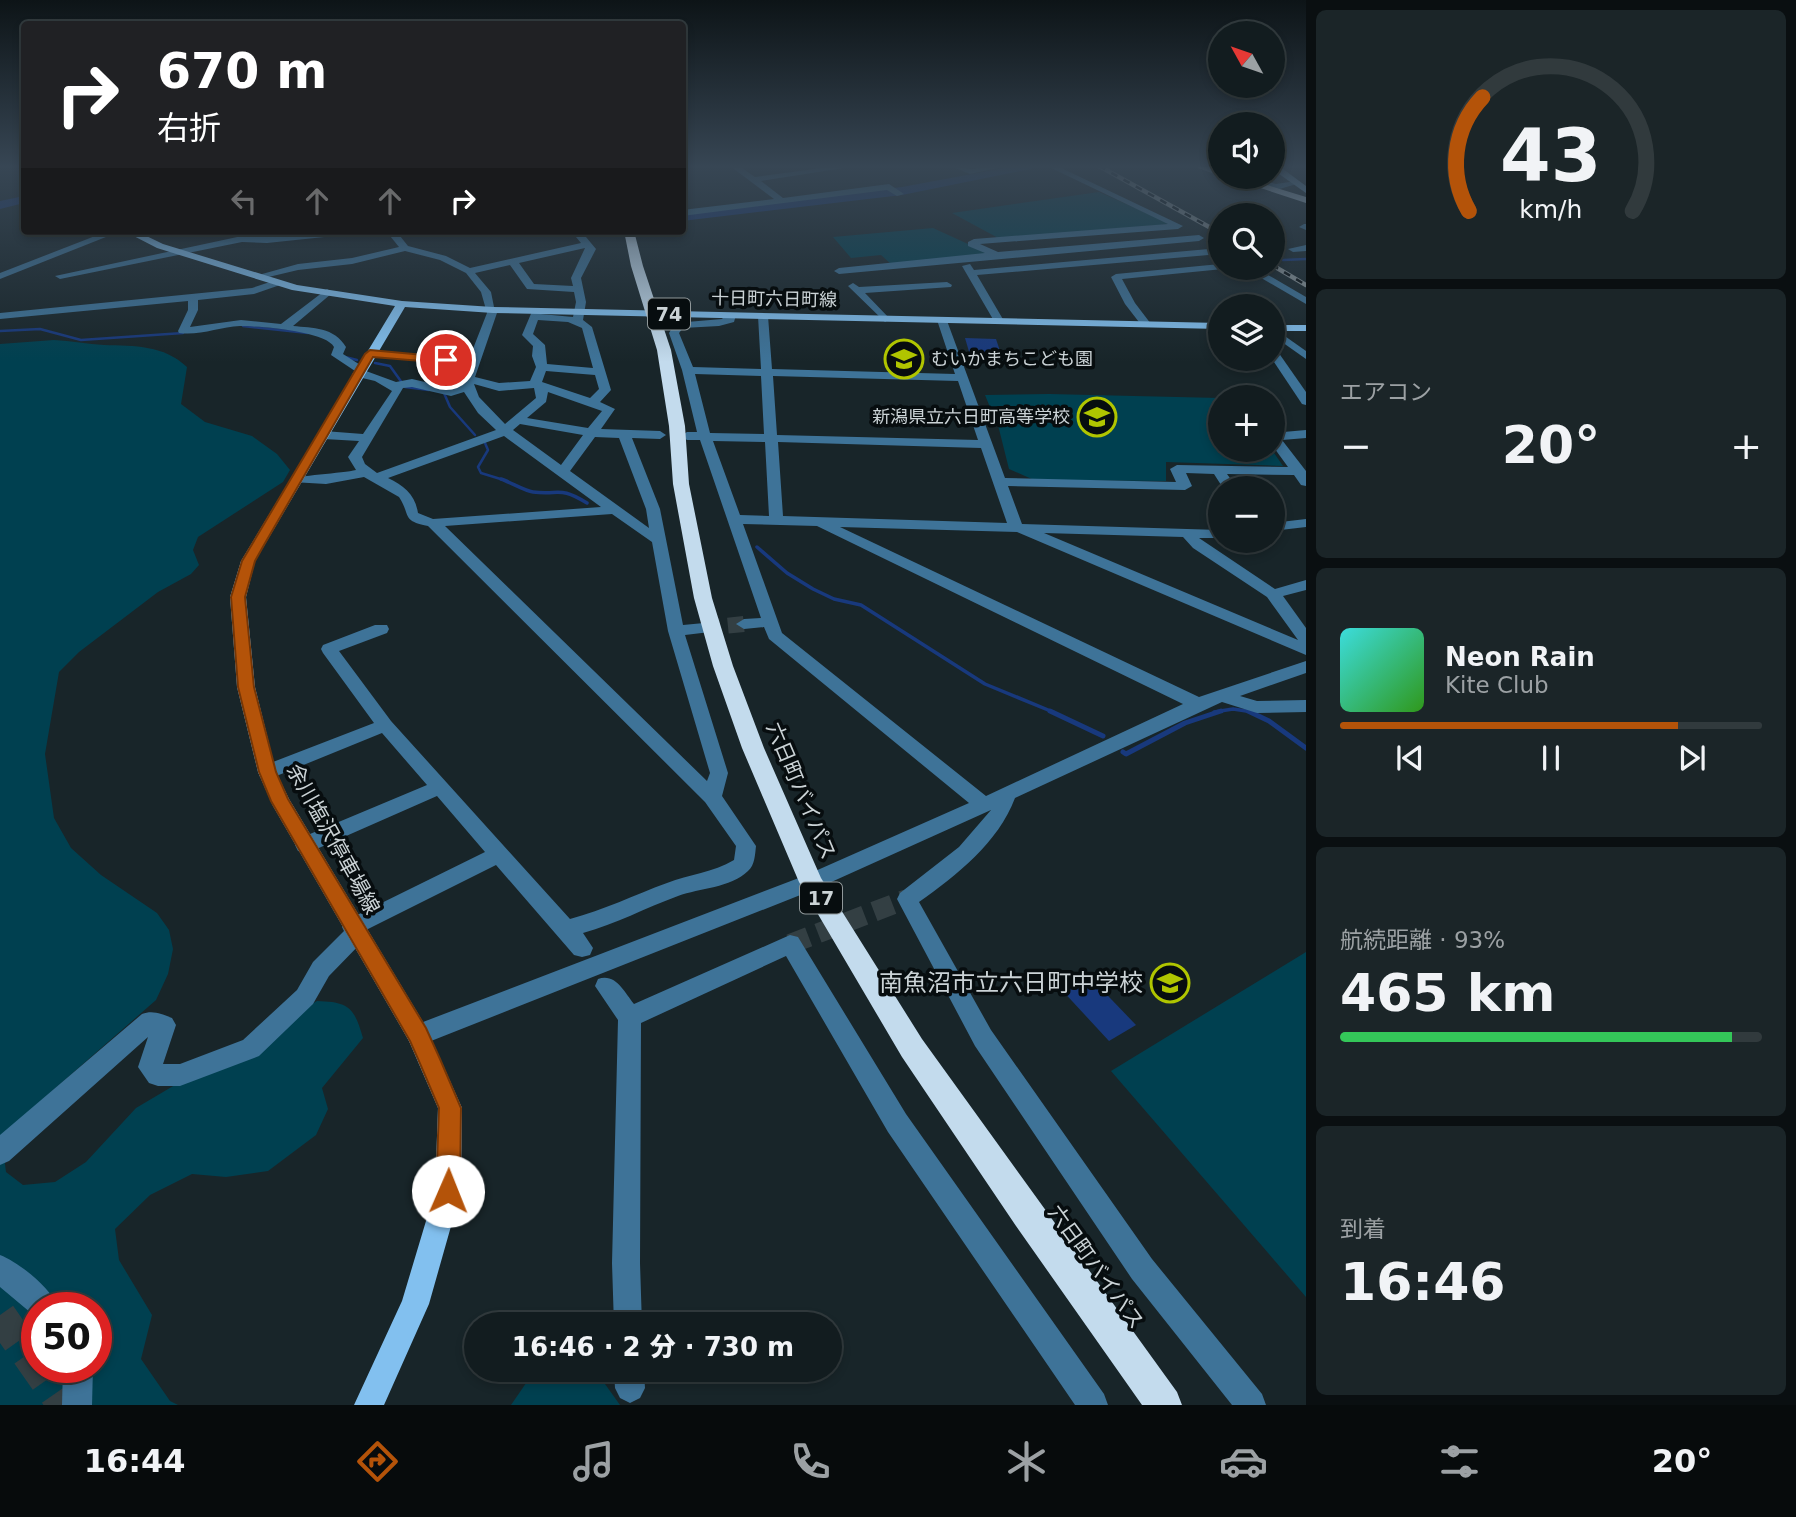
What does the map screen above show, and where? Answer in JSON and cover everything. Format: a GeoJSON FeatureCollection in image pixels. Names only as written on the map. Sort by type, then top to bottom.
{"type":"FeatureCollection","features":[{"type":"Feature","properties":{"kind":"highway","name":"六日町バイパス"},"geometry":{"type":"LineString","coordinates":[[630,235],[664,349],[677,426],[681,484],[703,598],[753,748],[811,882],[912,1048],[1027,1215],[1164,1405]]}},
{"type":"Feature","properties":{"kind":"main road"},"geometry":{"type":"LineString","coordinates":[[139,235],[178,252],[276,283],[402,304],[536,314]]}},
{"type":"Feature","properties":{"kind":"main road","name":"余川塩沢停車場線"},"geometry":{"type":"LineString","coordinates":[[369,1405],[415,1304],[448,1191],[450,1108],[418,1035],[305,845],[267,772],[246,687],[238,597],[248,561],[402,304]]}},
{"type":"Feature","properties":{"kind":"main road","name":"十日町六日町線"},"geometry":{"type":"LineString","coordinates":[[578,316],[732,315],[1208,326]]}},
{"type":"Feature","properties":{"kind":"main road"},"geometry":{"type":"LineString","coordinates":[[1285,329],[1306,328]]}},
{"type":"Feature","properties":{"kind":"street"},"geometry":{"type":"LineString","coordinates":[[997,255],[971,244],[1108,232]]}},
{"type":"Feature","properties":{"kind":"street"},"geometry":{"type":"LineString","coordinates":[[1188,232],[1208,244]]}},
{"type":"Feature","properties":{"kind":"street"},"geometry":{"type":"LineString","coordinates":[[0,276],[106,235]]}},
{"type":"Feature","properties":{"kind":"street"},"geometry":{"type":"LineString","coordinates":[[60,275],[242,239],[267,240],[315,235]]}},
{"type":"Feature","properties":{"kind":"street"},"geometry":{"type":"LineString","coordinates":[[394,235],[405,248]]}},
{"type":"Feature","properties":{"kind":"street"},"geometry":{"type":"LineString","coordinates":[[578,316],[581,302],[576,278],[591,249],[579,235]]}},
{"type":"Feature","properties":{"kind":"street"},"geometry":{"type":"LineString","coordinates":[[1053,236],[1072,249]]}},
{"type":"Feature","properties":{"kind":"street"},"geometry":{"type":"LineString","coordinates":[[885,319],[839,271],[1199,238]]}},
{"type":"Feature","properties":{"kind":"street"},"geometry":{"type":"LineString","coordinates":[[469,271],[587,245]]}},
{"type":"Feature","properties":{"kind":"street"},"geometry":{"type":"LineString","coordinates":[[1101,246],[1152,273]]}},
{"type":"Feature","properties":{"kind":"street"},"geometry":{"type":"LineString","coordinates":[[257,277],[298,267],[352,261],[405,248],[443,258],[469,271],[486,292],[491,310],[470,379],[451,392],[412,383],[395,386],[366,374],[363,366]]}},
{"type":"Feature","properties":{"kind":"street"},"geometry":{"type":"LineString","coordinates":[[1293,249],[1306,248]]}},
{"type":"Feature","properties":{"kind":"street"},"geometry":{"type":"LineString","coordinates":[[971,273],[1208,252]]}},
{"type":"Feature","properties":{"kind":"street"},"geometry":{"type":"LineString","coordinates":[[963,260],[999,321]]}},
{"type":"Feature","properties":{"kind":"street"},"geometry":{"type":"LineString","coordinates":[[514,263],[531,287],[577,289]]}},
{"type":"Feature","properties":{"kind":"street"},"geometry":{"type":"LineString","coordinates":[[1146,324],[1130,304],[1116,277],[1208,268]]}},
{"type":"Feature","properties":{"kind":"street"},"geometry":{"type":"LineString","coordinates":[[1270,280],[1306,301]]}},
{"type":"Feature","properties":{"kind":"street"},"geometry":{"type":"LineString","coordinates":[[0,316],[254,291],[276,283]]}},
{"type":"Feature","properties":{"kind":"street"},"geometry":{"type":"LineString","coordinates":[[857,290],[947,285]]}},
{"type":"Feature","properties":{"kind":"street"},"geometry":{"type":"LineString","coordinates":[[283,328],[327,292]]}},
{"type":"Feature","properties":{"kind":"street"},"geometry":{"type":"LineString","coordinates":[[193,298],[193,310],[183,331],[241,323],[329,334],[338,351],[363,366],[438,358],[470,379],[499,387],[538,385],[609,409],[563,472]]}},
{"type":"Feature","properties":{"kind":"street"},"geometry":{"type":"LineString","coordinates":[[297,479],[326,480],[370,475],[504,431],[542,399],[538,385],[542,367],[538,356],[539,345],[527,335],[536,314],[578,316],[587,327],[605,390],[592,403]]}},
{"type":"Feature","properties":{"kind":"street"},"geometry":{"type":"LineString","coordinates":[[732,315],[725,323],[691,322],[679,325],[674,333],[688,370],[705,437],[775,635],[984,805]]}},
{"type":"Feature","properties":{"kind":"street"},"geometry":{"type":"LineString","coordinates":[[763,316],[776,519]]}},
{"type":"Feature","properties":{"kind":"street"},"geometry":{"type":"LineString","coordinates":[[942,320],[960,378],[1015,526],[1306,650]]}},
{"type":"Feature","properties":{"kind":"street"},"geometry":{"type":"LineString","coordinates":[[1285,339],[1306,356]]}},
{"type":"Feature","properties":{"kind":"street"},"geometry":{"type":"LineString","coordinates":[[542,367],[598,372]]}},
{"type":"Feature","properties":{"kind":"street"},"geometry":{"type":"LineString","coordinates":[[688,370],[960,378]]}},
{"type":"Feature","properties":{"kind":"street"},"geometry":{"type":"LineString","coordinates":[[1285,370],[1306,401]]}},
{"type":"Feature","properties":{"kind":"street"},"geometry":{"type":"LineString","coordinates":[[470,379],[488,415],[504,431],[612,510],[660,541]]}},
{"type":"Feature","properties":{"kind":"street"},"geometry":{"type":"LineString","coordinates":[[395,386],[398,390],[396,394],[355,457],[370,475],[398,488],[408,497],[411,514],[418,520],[433,523],[612,510]]}},
{"type":"Feature","properties":{"kind":"street"},"geometry":{"type":"LineString","coordinates":[[518,420],[593,433],[660,435]]}},
{"type":"Feature","properties":{"kind":"street"},"geometry":{"type":"LineString","coordinates":[[1302,477],[1273,437],[1306,434]]}},
{"type":"Feature","properties":{"kind":"street"},"geometry":{"type":"LineString","coordinates":[[324,435],[366,438]]}},
{"type":"Feature","properties":{"kind":"street"},"geometry":{"type":"LineString","coordinates":[[624,435],[653,509],[676,631],[719,773],[712,797]]}},
{"type":"Feature","properties":{"kind":"street"},"geometry":{"type":"LineString","coordinates":[[687,436],[984,444]]}},
{"type":"Feature","properties":{"kind":"street"},"geometry":{"type":"LineString","coordinates":[[998,482],[1185,486],[1177,469],[1302,477]]}},
{"type":"Feature","properties":{"kind":"street"},"geometry":{"type":"LineString","coordinates":[[1218,470],[1222,476]]}},
{"type":"Feature","properties":{"kind":"street"},"geometry":{"type":"LineString","coordinates":[[733,519],[1208,533]]}},
{"type":"Feature","properties":{"kind":"street"},"geometry":{"type":"LineString","coordinates":[[817,520],[1198,704]]}},
{"type":"Feature","properties":{"kind":"street"},"geometry":{"type":"LineString","coordinates":[[433,523],[712,797],[746,846],[743,864],[728,874],[673,889],[607,918],[566,929]]}},
{"type":"Feature","properties":{"kind":"street"},"geometry":{"type":"LineString","coordinates":[[1285,525],[1306,523]]}},
{"type":"Feature","properties":{"kind":"street"},"geometry":{"type":"LineString","coordinates":[[1186,532],[1198,545],[1273,594],[1306,640]]}},
{"type":"Feature","properties":{"kind":"street"},"geometry":{"type":"LineString","coordinates":[[1273,594],[1306,585]]}},
{"type":"Feature","properties":{"kind":"street"},"geometry":{"type":"LineString","coordinates":[[744,624],[769,622]]}},
{"type":"Feature","properties":{"kind":"street"},"geometry":{"type":"LineString","coordinates":[[676,631],[704,628]]}},
{"type":"Feature","properties":{"kind":"street"},"geometry":{"type":"LineString","coordinates":[[381,629],[329,649],[385,725],[582,948]]}},
{"type":"Feature","properties":{"kind":"street"},"geometry":{"type":"LineString","coordinates":[[418,1035],[811,882],[984,805],[1198,704],[1306,667]]}},
{"type":"Feature","properties":{"kind":"street"},"geometry":{"type":"LineString","coordinates":[[1221,695],[1257,707],[1306,706]]}},
{"type":"Feature","properties":{"kind":"street"},"geometry":{"type":"LineString","coordinates":[[267,772],[385,725]]}},
{"type":"Feature","properties":{"kind":"street"},"geometry":{"type":"LineString","coordinates":[[305,845],[440,787]]}},
{"type":"Feature","properties":{"kind":"street"},"geometry":{"type":"LineString","coordinates":[[1009,793],[1003,811],[968,850],[934,881],[907,899],[983,1038],[1142,1269],[1251,1405]]}},
{"type":"Feature","properties":{"kind":"street"},"geometry":{"type":"LineString","coordinates":[[0,1152],[150,1021],[164,1025],[150,1066],[158,1075],[180,1075],[251,1048],[305,997],[321,969],[355,930],[500,854]]}},
{"type":"Feature","properties":{"kind":"street"},"geometry":{"type":"LineString","coordinates":[[630,1017],[790,944],[897,1123],[1093,1405]]}},
{"type":"Feature","properties":{"kind":"street"},"geometry":{"type":"LineString","coordinates":[[606,986],[630,1017],[628,1312]]}},
{"type":"Feature","properties":{"kind":"street"},"geometry":{"type":"LineString","coordinates":[[0,1269],[27,1292]]}},
{"type":"Feature","properties":{"kind":"street"},"geometry":{"type":"LineString","coordinates":[[77,1405],[78,1383]]}},
{"type":"Feature","properties":{"kind":"shaded area"},"geometry":{"type":"Polygon","coordinates":[[[893,232],[941,232],[990,254],[891,264],[881,255],[851,258],[833,237],[893,232]]]}},
{"type":"Feature","properties":{"kind":"shaded area"},"geometry":{"type":"Polygon","coordinates":[[[986,232],[1085,232],[1000,239],[986,232]]]}},
{"type":"Feature","properties":{"kind":"shaded area"},"geometry":{"type":"Polygon","coordinates":[[[54,340],[138,347],[169,354],[187,367],[181,404],[205,422],[252,436],[277,454],[290,470],[283,482],[198,537],[193,550],[199,565],[191,574],[158,592],[79,652],[59,672],[45,754],[54,818],[71,848],[101,875],[157,913],[169,930],[173,949],[168,974],[156,1000],[19,1120],[2,1141],[6,1172],[23,1185],[55,1182],[86,1162],[136,1108],[317,1001],[336,1003],[349,1008],[357,1019],[363,1038],[322,1088],[328,1109],[316,1135],[268,1171],[226,1177],[192,1174],[150,1195],[115,1229],[119,1260],[152,1315],[141,1359],[170,1401],[178,1405],[0,1405],[0,344],[54,340]]]}},
{"type":"Feature","properties":{"kind":"shaded area"},"geometry":{"type":"Polygon","coordinates":[[[985,395],[1208,398],[1208,462],[1280,462],[1283,466],[1166,462],[1166,481],[1034,480],[1009,469],[999,429],[985,395]]]}},
{"type":"Feature","properties":{"kind":"shaded area"},"geometry":{"type":"Polygon","coordinates":[[[1306,952],[1306,1297],[1111,1071],[1306,952]]]}},
{"type":"Feature","properties":{"kind":"shaded area"},"geometry":{"type":"Polygon","coordinates":[[[527,1382],[604,1382],[620,1405],[511,1405],[527,1382]]]}},
{"type":"Feature","properties":{"kind":"water"},"geometry":{"type":"Polygon","coordinates":[[[965,338],[996,339],[1002,357],[970,355],[965,338]]]}},
{"type":"Feature","properties":{"kind":"water"},"geometry":{"type":"Polygon","coordinates":[[[1086,973],[1136,1025],[1109,1041],[1060,988],[1086,973]]]}},
{"type":"Feature","properties":{"kind":"waterway"},"geometry":{"type":"LineString","coordinates":[[1285,260],[1306,259]]}},
{"type":"Feature","properties":{"kind":"waterway"},"geometry":{"type":"LineString","coordinates":[[243,326],[308,333]]}},
{"type":"Feature","properties":{"kind":"waterway"},"geometry":{"type":"LineString","coordinates":[[0,331],[40,329],[81,340],[183,333]]}},
{"type":"Feature","properties":{"kind":"waterway"},"geometry":{"type":"LineString","coordinates":[[345,357],[357,360]]}},
{"type":"Feature","properties":{"kind":"waterway"},"geometry":{"type":"LineString","coordinates":[[375,363],[390,366],[405,387],[429,390]]}},
{"type":"Feature","properties":{"kind":"waterway"},"geometry":{"type":"LineString","coordinates":[[444,393],[450,407],[475,435]]}},
{"type":"Feature","properties":{"kind":"waterway"},"geometry":{"type":"LineString","coordinates":[[485,443],[488,450],[478,467],[481,473],[502,480]]}},
{"type":"Feature","properties":{"kind":"waterway"},"geometry":{"type":"LineString","coordinates":[[502,480],[507,481]]}},
{"type":"Feature","properties":{"kind":"waterway"},"geometry":{"type":"LineString","coordinates":[[502,480],[530,491],[565,493],[587,503]]}},
{"type":"Feature","properties":{"kind":"waterway"},"geometry":{"type":"LineString","coordinates":[[757,547],[787,573],[813,589],[834,599],[861,605],[985,684],[1053,712]]}},
{"type":"Feature","properties":{"kind":"waterway"},"geometry":{"type":"LineString","coordinates":[[1214,712],[1233,709],[1249,711]]}},
{"type":"Feature","properties":{"kind":"waterway"},"geometry":{"type":"LineString","coordinates":[[1050,711],[1103,736]]}},
{"type":"Feature","properties":{"kind":"waterway"},"geometry":{"type":"LineString","coordinates":[[1123,752],[1126,754],[1185,723],[1221,711]]}},
{"type":"Feature","properties":{"kind":"waterway"},"geometry":{"type":"LineString","coordinates":[[1249,711],[1253,712]]}},
{"type":"Feature","properties":{"kind":"waterway"},"geometry":{"type":"LineString","coordinates":[[1249,711],[1269,721],[1306,748]]}},
{"type":"Feature","properties":{"kind":"tunnel"},"geometry":{"type":"LineString","coordinates":[[704,628],[744,624]]}},
{"type":"Feature","properties":{"kind":"tunnel"},"geometry":{"type":"LineString","coordinates":[[790,944],[907,899]]}},
{"type":"Feature","properties":{"kind":"tunnel"},"geometry":{"type":"LineString","coordinates":[[0,1315],[63,1405]]}},
{"type":"Feature","properties":{"kind":"railway"},"geometry":{"type":"LineString","coordinates":[[1285,273],[1306,285]]}},
{"type":"Feature","properties":{"kind":"place","name":"むいかまちこども園"},"geometry":{"type":"Point","coordinates":[904,359]}},
{"type":"Feature","properties":{"kind":"place","name":"新潟県立六日町高等学校"},"geometry":{"type":"Point","coordinates":[1097,417]}},
{"type":"Feature","properties":{"kind":"place","name":"南魚沼市立六日町中学校"},"geometry":{"type":"Point","coordinates":[1170,983]}},
{"type":"Feature","properties":{"kind":"route"},"geometry":{"type":"LineString","coordinates":[[446,360],[370,354],[248,561],[238,597],[246,687],[267,772],[280,801],[418,1035],[429,1059],[450,1108],[448,1191]]}}]}
